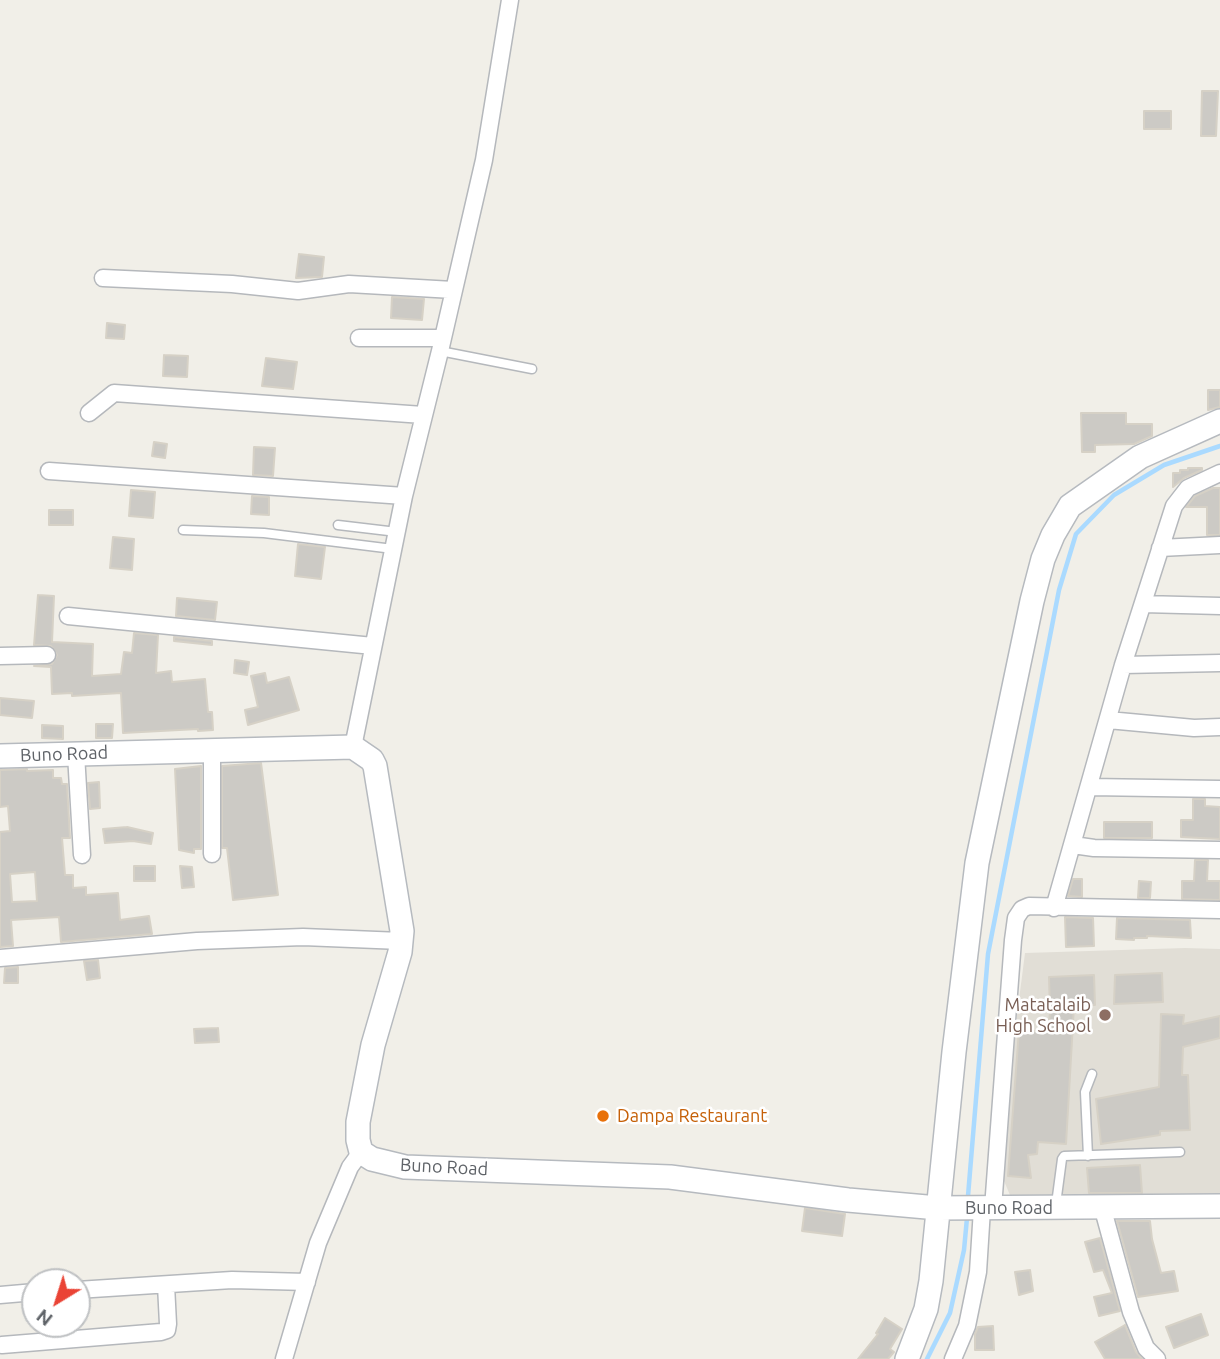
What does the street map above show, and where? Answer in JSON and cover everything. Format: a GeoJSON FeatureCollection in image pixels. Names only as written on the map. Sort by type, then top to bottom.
{"type":"FeatureCollection","features":[{"type":"Feature","properties":{"kind":"street"},"geometry":{"type":"LineString","coordinates":[[285,1359],[318,1243],[350,1167],[361,1152],[358,1122],[373,1045],[396,969],[401,941],[402,931],[375,766],[372,760],[353,747],[404,496],[484,160],[510,0]]}},
{"type":"Feature","properties":{"kind":"street"},"geometry":{"type":"LineString","coordinates":[[103,278],[232,284],[290,291],[349,284],[453,290]]}},
{"type":"Feature","properties":{"kind":"street"},"geometry":{"type":"LineString","coordinates":[[359,338],[442,345]]}},
{"type":"Feature","properties":{"kind":"street"},"geometry":{"type":"LineString","coordinates":[[89,413],[114,393],[423,415]]}},
{"type":"Feature","properties":{"kind":"street"},"geometry":{"type":"LineString","coordinates":[[906,1359],[926,1309],[977,863],[1032,601],[1044,559],[1053,534],[1070,506],[1140,457],[1220,421]]}},
{"type":"Feature","properties":{"kind":"street"},"geometry":{"type":"LineString","coordinates":[[49,471],[404,496]]}},
{"type":"Feature","properties":{"kind":"street"},"geometry":{"type":"LineString","coordinates":[[1054,908],[1123,665],[1174,506],[1188,488],[1220,473]]}},
{"type":"Feature","properties":{"kind":"street"},"geometry":{"type":"LineString","coordinates":[[1160,548],[1220,545]]}},
{"type":"Feature","properties":{"kind":"street"},"geometry":{"type":"LineString","coordinates":[[1143,604],[1220,607]]}},
{"type":"Feature","properties":{"kind":"street"},"geometry":{"type":"LineString","coordinates":[[68,616],[373,646]]}},
{"type":"Feature","properties":{"kind":"street"},"geometry":{"type":"LineString","coordinates":[[0,656],[47,655]]}},
{"type":"Feature","properties":{"kind":"street"},"geometry":{"type":"LineString","coordinates":[[1123,665],[1220,663]]}},
{"type":"Feature","properties":{"kind":"street"},"geometry":{"type":"LineString","coordinates":[[1108,720],[1194,728],[1220,727]]}},
{"type":"Feature","properties":{"kind":"street","name":"Buno Road"},"geometry":{"type":"LineString","coordinates":[[0,756],[353,747]]}},
{"type":"Feature","properties":{"kind":"street"},"geometry":{"type":"LineString","coordinates":[[212,750],[212,854]]}},
{"type":"Feature","properties":{"kind":"street"},"geometry":{"type":"LineString","coordinates":[[76,754],[82,855]]}},
{"type":"Feature","properties":{"kind":"street"},"geometry":{"type":"LineString","coordinates":[[1090,787],[1220,789]]}},
{"type":"Feature","properties":{"kind":"street"},"geometry":{"type":"LineString","coordinates":[[1073,845],[1094,848],[1220,850]]}},
{"type":"Feature","properties":{"kind":"street"},"geometry":{"type":"LineString","coordinates":[[953,1359],[967,1326],[988,1209],[1016,918],[1022,909],[1029,906],[1220,910]]}},
{"type":"Feature","properties":{"kind":"street"},"geometry":{"type":"LineString","coordinates":[[0,958],[197,941],[303,937],[401,941]]}},
{"type":"Feature","properties":{"kind":"street","name":"Buno Road"},"geometry":{"type":"LineString","coordinates":[[361,1152],[372,1159],[405,1167],[670,1177],[848,1200],[938,1208],[1220,1206]]}},
{"type":"Feature","properties":{"kind":"street"},"geometry":{"type":"LineString","coordinates":[[1102,1206],[1131,1312],[1146,1348],[1157,1359]]}},
{"type":"Feature","properties":{"kind":"street"},"geometry":{"type":"LineString","coordinates":[[91,1289],[232,1280],[307,1282]]}},
{"type":"Feature","properties":{"kind":"street"},"geometry":{"type":"LineString","coordinates":[[2,1345],[167,1330],[166,1284]]}},
{"type":"Feature","properties":{"kind":"street"},"geometry":{"type":"LineString","coordinates":[[0,1295],[21,1294]]}},
{"type":"Feature","properties":{"kind":"lane"},"geometry":{"type":"LineString","coordinates":[[442,345],[532,369]]}},
{"type":"Feature","properties":{"kind":"lane"},"geometry":{"type":"LineString","coordinates":[[338,525],[397,532]]}},
{"type":"Feature","properties":{"kind":"lane"},"geometry":{"type":"LineString","coordinates":[[183,530],[264,533],[393,549]]}},
{"type":"Feature","properties":{"kind":"lane"},"geometry":{"type":"LineString","coordinates":[[1088,1156],[1085,1092],[1092,1074]]}},
{"type":"Feature","properties":{"kind":"lane"},"geometry":{"type":"LineString","coordinates":[[1056,1208],[1063,1157],[1180,1152]]}},
{"type":"Feature","properties":{"kind":"shaded area","name":"Matatalaib High School"},"geometry":{"type":"Polygon","coordinates":[[[1220,949],[1220,1197],[1012,1200],[1002,1176],[1000,1148],[1025,953],[1220,949]]]}},
{"type":"Feature","properties":{"kind":"building"},"geometry":{"type":"Polygon","coordinates":[[[1202,91],[1218,91],[1216,136],[1201,136],[1202,91]]]}},
{"type":"Feature","properties":{"kind":"building"},"geometry":{"type":"Polygon","coordinates":[[[1144,111],[1171,111],[1171,129],[1144,129],[1144,111]]]}},
{"type":"Feature","properties":{"kind":"building"},"geometry":{"type":"Polygon","coordinates":[[[299,254],[324,257],[322,277],[296,278],[299,254]]]}},
{"type":"Feature","properties":{"kind":"building"},"geometry":{"type":"Polygon","coordinates":[[[392,297],[424,299],[422,320],[391,318],[392,297]]]}},
{"type":"Feature","properties":{"kind":"building"},"geometry":{"type":"Polygon","coordinates":[[[107,323],[125,325],[124,339],[106,338],[107,323]]]}},
{"type":"Feature","properties":{"kind":"building"},"geometry":{"type":"Polygon","coordinates":[[[164,355],[188,356],[187,377],[163,376],[164,355]]]}},
{"type":"Feature","properties":{"kind":"building"},"geometry":{"type":"Polygon","coordinates":[[[266,358],[297,362],[293,389],[262,386],[266,358]]]}},
{"type":"Feature","properties":{"kind":"building"},"geometry":{"type":"Polygon","coordinates":[[[1208,390],[1220,390],[1220,407],[1208,410],[1208,390]]]}},
{"type":"Feature","properties":{"kind":"building"},"geometry":{"type":"Polygon","coordinates":[[[1081,413],[1126,413],[1126,424],[1152,424],[1152,436],[1134,444],[1095,445],[1095,452],[1082,452],[1081,413]]]}},
{"type":"Feature","properties":{"kind":"building"},"geometry":{"type":"Polygon","coordinates":[[[154,442],[167,444],[165,458],[152,456],[154,442]]]}},
{"type":"Feature","properties":{"kind":"building"},"geometry":{"type":"Polygon","coordinates":[[[254,447],[275,448],[273,476],[253,475],[254,447]]]}},
{"type":"Feature","properties":{"kind":"building"},"geometry":{"type":"Polygon","coordinates":[[[1180,470],[1202,470],[1184,478],[1173,487],[1173,473],[1180,473],[1180,470]]]}},
{"type":"Feature","properties":{"kind":"building"},"geometry":{"type":"Polygon","coordinates":[[[1213,488],[1220,488],[1220,535],[1207,535],[1207,507],[1186,507],[1195,496],[1213,488]]]}},
{"type":"Feature","properties":{"kind":"building"},"geometry":{"type":"Polygon","coordinates":[[[131,490],[155,492],[153,518],[129,516],[131,490]]]}},
{"type":"Feature","properties":{"kind":"building"},"geometry":{"type":"Polygon","coordinates":[[[252,496],[269,497],[269,515],[251,514],[252,496]]]}},
{"type":"Feature","properties":{"kind":"building"},"geometry":{"type":"Polygon","coordinates":[[[49,510],[73,510],[73,525],[49,525],[49,510]]]}},
{"type":"Feature","properties":{"kind":"building"},"geometry":{"type":"Polygon","coordinates":[[[113,537],[134,539],[132,570],[110,568],[113,537]]]}},
{"type":"Feature","properties":{"kind":"building"},"geometry":{"type":"Polygon","coordinates":[[[298,544],[325,547],[321,579],[295,576],[298,544]]]}},
{"type":"Feature","properties":{"kind":"building"},"geometry":{"type":"Polygon","coordinates":[[[38,595],[54,596],[52,642],[93,644],[92,676],[121,674],[124,652],[132,653],[134,633],[158,635],[156,673],[171,671],[172,682],[205,679],[208,712],[212,712],[213,730],[123,733],[121,693],[72,696],[72,693],[52,694],[51,667],[34,666],[52,664],[57,655],[51,646],[34,645],[38,595]]]}},
{"type":"Feature","properties":{"kind":"building"},"geometry":{"type":"Polygon","coordinates":[[[177,598],[217,602],[215,620],[176,616],[177,598]]]}},
{"type":"Feature","properties":{"kind":"building"},"geometry":{"type":"Polygon","coordinates":[[[174,637],[212,641],[212,645],[174,641],[174,637]]]}},
{"type":"Feature","properties":{"kind":"building"},"geometry":{"type":"Polygon","coordinates":[[[235,660],[249,662],[247,675],[234,673],[235,660]]]}},
{"type":"Feature","properties":{"kind":"building"},"geometry":{"type":"Polygon","coordinates":[[[265,673],[267,683],[289,677],[299,710],[248,725],[245,710],[258,707],[251,676],[265,673]]]}},
{"type":"Feature","properties":{"kind":"building"},"geometry":{"type":"Polygon","coordinates":[[[0,698],[34,701],[32,718],[0,715],[0,698]]]}},
{"type":"Feature","properties":{"kind":"building"},"geometry":{"type":"Polygon","coordinates":[[[96,724],[113,724],[112,738],[96,738],[96,724]]]}},
{"type":"Feature","properties":{"kind":"building"},"geometry":{"type":"Polygon","coordinates":[[[42,725],[63,726],[63,739],[42,738],[42,725]]]}},
{"type":"Feature","properties":{"kind":"building"},"geometry":{"type":"Polygon","coordinates":[[[261,763],[278,895],[233,900],[227,848],[222,848],[222,766],[261,763]]]}},
{"type":"Feature","properties":{"kind":"building"},"geometry":{"type":"Polygon","coordinates":[[[201,766],[201,849],[194,849],[194,853],[179,850],[175,769],[201,766]]]}},
{"type":"Feature","properties":{"kind":"building"},"geometry":{"type":"Polygon","coordinates":[[[0,770],[53,770],[53,778],[61,778],[62,784],[67,784],[70,838],[62,838],[65,875],[73,875],[73,888],[86,887],[86,895],[118,893],[120,920],[149,916],[152,934],[61,942],[59,917],[11,920],[13,946],[0,947],[0,832],[10,831],[8,806],[0,807],[0,770]],[[35,872],[10,874],[12,902],[37,901],[35,872]]]}},
{"type":"Feature","properties":{"kind":"building"},"geometry":{"type":"Polygon","coordinates":[[[99,782],[100,808],[90,809],[88,783],[99,782]]]}},
{"type":"Feature","properties":{"kind":"building"},"geometry":{"type":"Polygon","coordinates":[[[1193,799],[1205,799],[1205,806],[1220,807],[1220,839],[1181,837],[1181,820],[1193,820],[1193,799]]]}},
{"type":"Feature","properties":{"kind":"building"},"geometry":{"type":"Polygon","coordinates":[[[1104,822],[1152,822],[1152,838],[1104,838],[1104,822]]]}},
{"type":"Feature","properties":{"kind":"building"},"geometry":{"type":"Polygon","coordinates":[[[127,827],[153,833],[151,844],[133,841],[105,843],[103,829],[127,827]]]}},
{"type":"Feature","properties":{"kind":"building"},"geometry":{"type":"Polygon","coordinates":[[[1195,860],[1208,860],[1207,881],[1220,881],[1220,900],[1182,899],[1182,881],[1194,881],[1195,860]]]}},
{"type":"Feature","properties":{"kind":"building"},"geometry":{"type":"Polygon","coordinates":[[[134,866],[155,866],[155,881],[134,881],[134,866]]]}},
{"type":"Feature","properties":{"kind":"building"},"geometry":{"type":"Polygon","coordinates":[[[180,866],[192,867],[194,887],[182,888],[180,866]]]}},
{"type":"Feature","properties":{"kind":"building"},"geometry":{"type":"Polygon","coordinates":[[[1073,879],[1082,879],[1082,897],[1068,896],[1073,879]]]}},
{"type":"Feature","properties":{"kind":"building"},"geometry":{"type":"Polygon","coordinates":[[[1139,881],[1151,882],[1150,898],[1138,898],[1139,881]]]}},
{"type":"Feature","properties":{"kind":"building"},"geometry":{"type":"Polygon","coordinates":[[[1065,917],[1093,918],[1094,946],[1066,947],[1065,917]]]}},
{"type":"Feature","properties":{"kind":"building"},"geometry":{"type":"Polygon","coordinates":[[[1117,918],[1190,920],[1191,938],[1147,936],[1134,940],[1116,939],[1117,918]]]}},
{"type":"Feature","properties":{"kind":"building"},"geometry":{"type":"Polygon","coordinates":[[[98,960],[100,978],[87,980],[84,961],[98,960]]]}},
{"type":"Feature","properties":{"kind":"building"},"geometry":{"type":"Polygon","coordinates":[[[18,967],[18,983],[4,983],[5,968],[18,967]]]}},
{"type":"Feature","properties":{"kind":"building"},"geometry":{"type":"Polygon","coordinates":[[[1162,973],[1163,1002],[1114,1004],[1115,975],[1162,973]]]}},
{"type":"Feature","properties":{"kind":"building"},"geometry":{"type":"Polygon","coordinates":[[[1094,975],[1095,1005],[1074,1006],[1066,1144],[1038,1142],[1037,1154],[1028,1155],[1031,1178],[1008,1176],[1019,1030],[1048,1032],[1049,977],[1094,975]]]}},
{"type":"Feature","properties":{"kind":"building"},"geometry":{"type":"Polygon","coordinates":[[[1161,1014],[1184,1015],[1183,1024],[1220,1016],[1220,1038],[1183,1047],[1182,1075],[1188,1075],[1190,1130],[1160,1131],[1160,1135],[1101,1144],[1096,1099],[1159,1087],[1161,1014]]]}},
{"type":"Feature","properties":{"kind":"building"},"geometry":{"type":"Polygon","coordinates":[[[218,1028],[219,1042],[195,1043],[194,1029],[218,1028]]]}},
{"type":"Feature","properties":{"kind":"building"},"geometry":{"type":"Polygon","coordinates":[[[1140,1165],[1142,1193],[1089,1193],[1087,1168],[1140,1165]]]}},
{"type":"Feature","properties":{"kind":"building"},"geometry":{"type":"Polygon","coordinates":[[[805,1208],[845,1214],[842,1236],[802,1231],[805,1208]]]}},
{"type":"Feature","properties":{"kind":"building"},"geometry":{"type":"Polygon","coordinates":[[[1117,1221],[1150,1221],[1161,1273],[1174,1271],[1178,1291],[1138,1297],[1117,1221]]]}},
{"type":"Feature","properties":{"kind":"building"},"geometry":{"type":"Polygon","coordinates":[[[1100,1238],[1120,1311],[1099,1316],[1094,1297],[1112,1293],[1103,1270],[1094,1272],[1085,1242],[1100,1238]]]}},
{"type":"Feature","properties":{"kind":"building"},"geometry":{"type":"Polygon","coordinates":[[[1030,1270],[1033,1291],[1019,1295],[1015,1272],[1030,1270]]]}},
{"type":"Feature","properties":{"kind":"building"},"geometry":{"type":"Polygon","coordinates":[[[1201,1314],[1208,1335],[1174,1348],[1166,1327],[1201,1314]]]}},
{"type":"Feature","properties":{"kind":"building"},"geometry":{"type":"Polygon","coordinates":[[[885,1318],[902,1329],[890,1349],[894,1352],[888,1359],[858,1359],[878,1334],[876,1333],[885,1318]]]}},
{"type":"Feature","properties":{"kind":"building"},"geometry":{"type":"Polygon","coordinates":[[[1125,1325],[1136,1352],[1142,1359],[1105,1359],[1095,1342],[1125,1325]]]}},
{"type":"Feature","properties":{"kind":"building"},"geometry":{"type":"Polygon","coordinates":[[[993,1326],[994,1350],[975,1350],[978,1327],[993,1326]]]}},
{"type":"Feature","properties":{"kind":"waterway"},"geometry":{"type":"LineString","coordinates":[[968,1196],[988,954],[1059,590],[1076,534],[1114,495],[1164,465],[1220,446]]}},
{"type":"Feature","properties":{"kind":"waterway"},"geometry":{"type":"LineString","coordinates":[[927,1359],[950,1313],[964,1250],[967,1218]]}},
{"type":"Feature","properties":{"kind":"place","name":"Matatalaib High School"},"geometry":{"type":"Point","coordinates":[1105,1015]}},
{"type":"Feature","properties":{"kind":"place","name":"Dampa Restaurant"},"geometry":{"type":"Point","coordinates":[603,1116]}}]}
